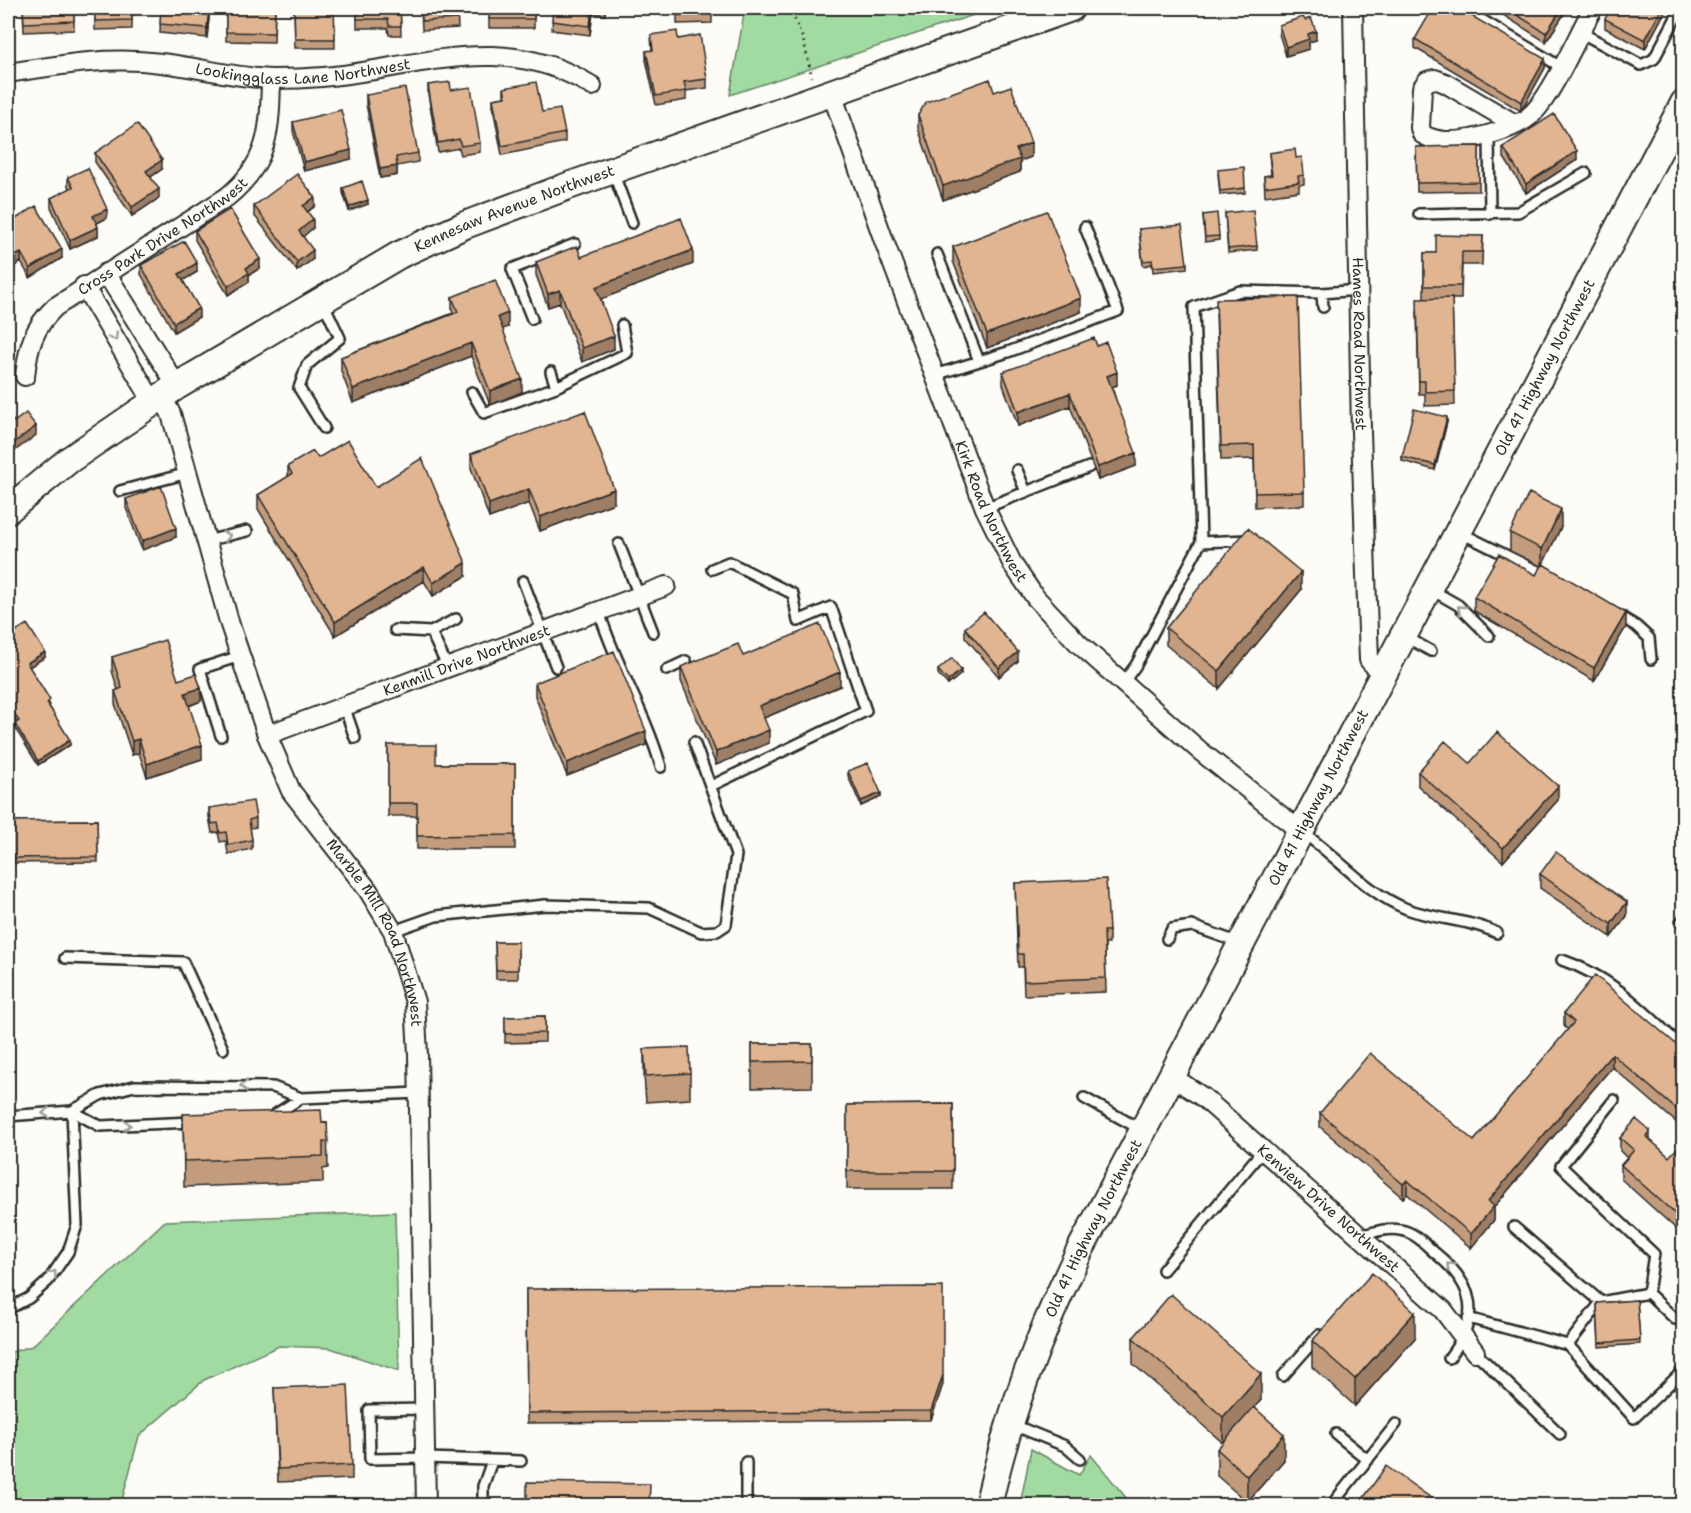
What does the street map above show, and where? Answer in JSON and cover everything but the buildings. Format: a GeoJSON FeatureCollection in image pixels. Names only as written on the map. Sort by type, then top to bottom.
{"type":"FeatureCollection","features":[{"type":"Feature","properties":{"kind":"street","name":"Kennesaw Avenue Northwest"},"geometry":{"type":"LineString","coordinates":[[8,510],[69,460],[164,394],[399,255],[465,225],[612,170],[822,86],[1071,8]]}},
{"type":"Feature","properties":{"kind":"street","name":"Hames Road Northwest"},"geometry":{"type":"LineString","coordinates":[[1353,8],[1358,290],[1369,660],[1383,675]]}},
{"type":"Feature","properties":{"kind":"street"},"geometry":{"type":"LineString","coordinates":[[1515,124],[1435,79],[1427,81],[1422,88],[1420,102],[1422,134],[1431,140],[1448,141],[1489,134],[1515,124],[1533,113],[1593,8]]}},
{"type":"Feature","properties":{"kind":"street","name":"Lookingglass Lane Northwest"},"geometry":{"type":"LineString","coordinates":[[8,73],[76,62],[133,60],[271,79],[334,76],[444,57],[488,56],[546,63],[591,86]]}},
{"type":"Feature","properties":{"kind":"street","name":"Cross Park Drive Northwest"},"geometry":{"type":"LineString","coordinates":[[25,376],[32,336],[42,320],[84,286],[227,197],[246,180],[256,166],[268,137],[271,79]]}},
{"type":"Feature","properties":{"kind":"street","name":"Kirk Road Northwest"},"geometry":{"type":"LineString","coordinates":[[822,86],[986,507],[1013,565],[1035,597],[1072,637],[1199,750],[1300,831]]}},
{"type":"Feature","properties":{"kind":"street","name":"Old 41 Highway Northwest"},"geometry":{"type":"LineString","coordinates":[[988,1506],[1008,1423],[1049,1314],[1240,943],[1459,532],[1683,103]]}},
{"type":"Feature","properties":{"kind":"street"},"geometry":{"type":"LineString","coordinates":[[106,273],[164,394]]}},
{"type":"Feature","properties":{"kind":"street"},"geometry":{"type":"LineString","coordinates":[[84,286],[164,394]]}},
{"type":"Feature","properties":{"kind":"street","name":"Marble Mill Road Northwest"},"geometry":{"type":"LineString","coordinates":[[164,394],[240,656],[267,735],[291,791],[368,890],[393,931],[415,1002],[426,1409],[426,1506]]}},
{"type":"Feature","properties":{"kind":"street","name":"Kenmill Drive Northwest"},"geometry":{"type":"LineString","coordinates":[[267,735],[666,586]]}},
{"type":"Feature","properties":{"kind":"street","name":"Kenview Drive Northwest"},"geometry":{"type":"LineString","coordinates":[[1171,1076],[1204,1098],[1443,1310],[1469,1345]]}},
{"type":"Feature","properties":{"kind":"lane"},"geometry":{"type":"LineString","coordinates":[[1462,8],[1561,67]]}},
{"type":"Feature","properties":{"kind":"lane"},"geometry":{"type":"LineString","coordinates":[[1580,32],[1641,65],[1648,64],[1654,59],[1681,8]]}},
{"type":"Feature","properties":{"kind":"lane"},"geometry":{"type":"LineString","coordinates":[[1489,134],[1490,214]]}},
{"type":"Feature","properties":{"kind":"lane"},"geometry":{"type":"LineString","coordinates":[[612,170],[632,223]]}},
{"type":"Feature","properties":{"kind":"lane"},"geometry":{"type":"LineString","coordinates":[[1419,214],[1490,214],[1522,211],[1586,173]]}},
{"type":"Feature","properties":{"kind":"lane"},"geometry":{"type":"LineString","coordinates":[[936,375],[1118,311],[1085,227]]}},
{"type":"Feature","properties":{"kind":"lane"},"geometry":{"type":"LineString","coordinates":[[532,319],[512,268],[575,244]]}},
{"type":"Feature","properties":{"kind":"lane"},"geometry":{"type":"LineString","coordinates":[[937,254],[980,361]]}},
{"type":"Feature","properties":{"kind":"lane"},"geometry":{"type":"LineString","coordinates":[[1123,683],[1136,665],[1201,542],[1194,307],[1240,291],[1322,293],[1358,290]]}},
{"type":"Feature","properties":{"kind":"lane"},"geometry":{"type":"LineString","coordinates":[[1322,293],[1323,308]]}},
{"type":"Feature","properties":{"kind":"lane"},"geometry":{"type":"LineString","coordinates":[[322,300],[340,338],[307,365],[299,388],[324,428]]}},
{"type":"Feature","properties":{"kind":"lane"},"geometry":{"type":"LineString","coordinates":[[472,392],[484,413],[556,387],[627,353],[621,325]]}},
{"type":"Feature","properties":{"kind":"lane"},"geometry":{"type":"LineString","coordinates":[[551,372],[556,387]]}},
{"type":"Feature","properties":{"kind":"lane"},"geometry":{"type":"LineString","coordinates":[[986,507],[1089,467]]}},
{"type":"Feature","properties":{"kind":"lane"},"geometry":{"type":"LineString","coordinates":[[1017,470],[1026,492]]}},
{"type":"Feature","properties":{"kind":"lane"},"geometry":{"type":"LineString","coordinates":[[120,491],[188,472]]}},
{"type":"Feature","properties":{"kind":"lane"},"geometry":{"type":"LineString","coordinates":[[206,541],[247,531]]}},
{"type":"Feature","properties":{"kind":"lane"},"geometry":{"type":"LineString","coordinates":[[1459,532],[1553,579]]}},
{"type":"Feature","properties":{"kind":"lane"},"geometry":{"type":"LineString","coordinates":[[1201,542],[1252,540]]}},
{"type":"Feature","properties":{"kind":"lane"},"geometry":{"type":"LineString","coordinates":[[619,544],[653,632]]}},
{"type":"Feature","properties":{"kind":"lane"},"geometry":{"type":"LineString","coordinates":[[711,786],[866,711],[831,607],[798,621],[793,594],[729,562],[712,569]]}},
{"type":"Feature","properties":{"kind":"lane"},"geometry":{"type":"LineString","coordinates":[[523,581],[556,667]]}},
{"type":"Feature","properties":{"kind":"lane"},"geometry":{"type":"LineString","coordinates":[[1429,588],[1458,605],[1489,636]]}},
{"type":"Feature","properties":{"kind":"lane"},"geometry":{"type":"LineString","coordinates":[[1605,608],[1636,626],[1649,639],[1651,659]]}},
{"type":"Feature","properties":{"kind":"lane"},"geometry":{"type":"LineString","coordinates":[[599,611],[610,646],[654,740],[661,767]]}},
{"type":"Feature","properties":{"kind":"lane"},"geometry":{"type":"LineString","coordinates":[[395,630],[431,632],[456,619]]}},
{"type":"Feature","properties":{"kind":"lane"},"geometry":{"type":"LineString","coordinates":[[431,632],[447,668]]}},
{"type":"Feature","properties":{"kind":"lane"},"geometry":{"type":"LineString","coordinates":[[1404,636],[1431,651]]}},
{"type":"Feature","properties":{"kind":"lane"},"geometry":{"type":"LineString","coordinates":[[221,736],[200,669],[240,656]]}},
{"type":"Feature","properties":{"kind":"lane"},"geometry":{"type":"LineString","coordinates":[[667,670],[686,661]]}},
{"type":"Feature","properties":{"kind":"lane"},"geometry":{"type":"LineString","coordinates":[[344,706],[355,738]]}},
{"type":"Feature","properties":{"kind":"lane"},"geometry":{"type":"LineString","coordinates":[[393,931],[436,916],[545,905],[613,905],[649,908],[701,932],[717,931],[726,925],[736,855],[694,742]]}},
{"type":"Feature","properties":{"kind":"lane"},"geometry":{"type":"LineString","coordinates":[[1300,831],[1326,849],[1367,886],[1388,900],[1421,913],[1466,921],[1497,933]]}},
{"type":"Feature","properties":{"kind":"lane"},"geometry":{"type":"LineString","coordinates":[[1683,919],[1681,922],[1683,924]]}},
{"type":"Feature","properties":{"kind":"lane"},"geometry":{"type":"LineString","coordinates":[[1167,939],[1172,929],[1192,926],[1240,943]]}},
{"type":"Feature","properties":{"kind":"lane"},"geometry":{"type":"LineString","coordinates":[[65,958],[183,962],[223,1049]]}},
{"type":"Feature","properties":{"kind":"lane"},"geometry":{"type":"LineString","coordinates":[[1562,960],[1588,969],[1607,980],[1683,1049]]}},
{"type":"Feature","properties":{"kind":"lane"},"geometry":{"type":"LineString","coordinates":[[8,1116],[72,1111],[100,1095],[134,1086],[273,1087],[301,1098],[419,1093]]}},
{"type":"Feature","properties":{"kind":"lane"},"geometry":{"type":"LineString","coordinates":[[264,1117],[275,1116],[301,1098]]}},
{"type":"Feature","properties":{"kind":"lane"},"geometry":{"type":"LineString","coordinates":[[1084,1098],[1143,1130]]}},
{"type":"Feature","properties":{"kind":"lane"},"geometry":{"type":"LineString","coordinates":[[1614,1100],[1561,1166],[1654,1254],[1648,1293]]}},
{"type":"Feature","properties":{"kind":"lane"},"geometry":{"type":"LineString","coordinates":[[72,1111],[100,1126],[203,1122]]}},
{"type":"Feature","properties":{"kind":"lane"},"geometry":{"type":"LineString","coordinates":[[8,1309],[29,1298],[48,1281],[68,1252],[77,1225],[72,1111]]}},
{"type":"Feature","properties":{"kind":"lane"},"geometry":{"type":"LineString","coordinates":[[1163,1270],[1263,1150]]}},
{"type":"Feature","properties":{"kind":"lane"},"geometry":{"type":"LineString","coordinates":[[1514,1227],[1600,1302]]}},
{"type":"Feature","properties":{"kind":"lane"},"geometry":{"type":"LineString","coordinates":[[1359,1236],[1398,1229],[1411,1233],[1454,1268],[1466,1285],[1469,1345],[1560,1434]]}},
{"type":"Feature","properties":{"kind":"lane"},"geometry":{"type":"LineString","coordinates":[[1568,1345],[1600,1302],[1648,1293]]}},
{"type":"Feature","properties":{"kind":"lane"},"geometry":{"type":"LineString","coordinates":[[1648,1293],[1675,1319],[1683,1319]]}},
{"type":"Feature","properties":{"kind":"lane"},"geometry":{"type":"LineString","coordinates":[[1468,1318],[1568,1345],[1634,1418],[1683,1370]]}},
{"type":"Feature","properties":{"kind":"lane"},"geometry":{"type":"LineString","coordinates":[[1283,1376],[1329,1324]]}},
{"type":"Feature","properties":{"kind":"lane"},"geometry":{"type":"LineString","coordinates":[[1449,1358],[1469,1345]]}},
{"type":"Feature","properties":{"kind":"lane"},"geometry":{"type":"LineString","coordinates":[[426,1409],[369,1410],[370,1459],[520,1461]]}},
{"type":"Feature","properties":{"kind":"lane"},"geometry":{"type":"LineString","coordinates":[[1008,1423],[1065,1446],[1080,1459]]}},
{"type":"Feature","properties":{"kind":"lane"},"geometry":{"type":"LineString","coordinates":[[1333,1503],[1396,1424]]}},
{"type":"Feature","properties":{"kind":"lane"},"geometry":{"type":"LineString","coordinates":[[1336,1434],[1368,1460]]}},
{"type":"Feature","properties":{"kind":"lane"},"geometry":{"type":"LineString","coordinates":[[483,1506],[483,1486],[492,1461]]}},
{"type":"Feature","properties":{"kind":"lane"},"geometry":{"type":"LineString","coordinates":[[746,1462],[746,1506]]}},
{"type":"Feature","properties":{"kind":"path"},"geometry":{"type":"LineString","coordinates":[[790,8],[822,86]]}},
{"type":"Feature","properties":{"kind":"green space"},"geometry":{"type":"Polygon","coordinates":[[[745,8],[995,8],[730,95],[745,8]]]}},
{"type":"Feature","properties":{"kind":"green space"},"geometry":{"type":"Polygon","coordinates":[[[395,1212],[399,1371],[330,1348],[279,1346],[204,1380],[139,1436],[121,1504],[8,1505],[8,1353],[32,1346],[165,1221],[395,1212]]]}},
{"type":"Feature","properties":{"kind":"green space"},"geometry":{"type":"Polygon","coordinates":[[[1031,1449],[1079,1475],[1091,1455],[1132,1505],[1020,1505],[1031,1449]]]}}]}
